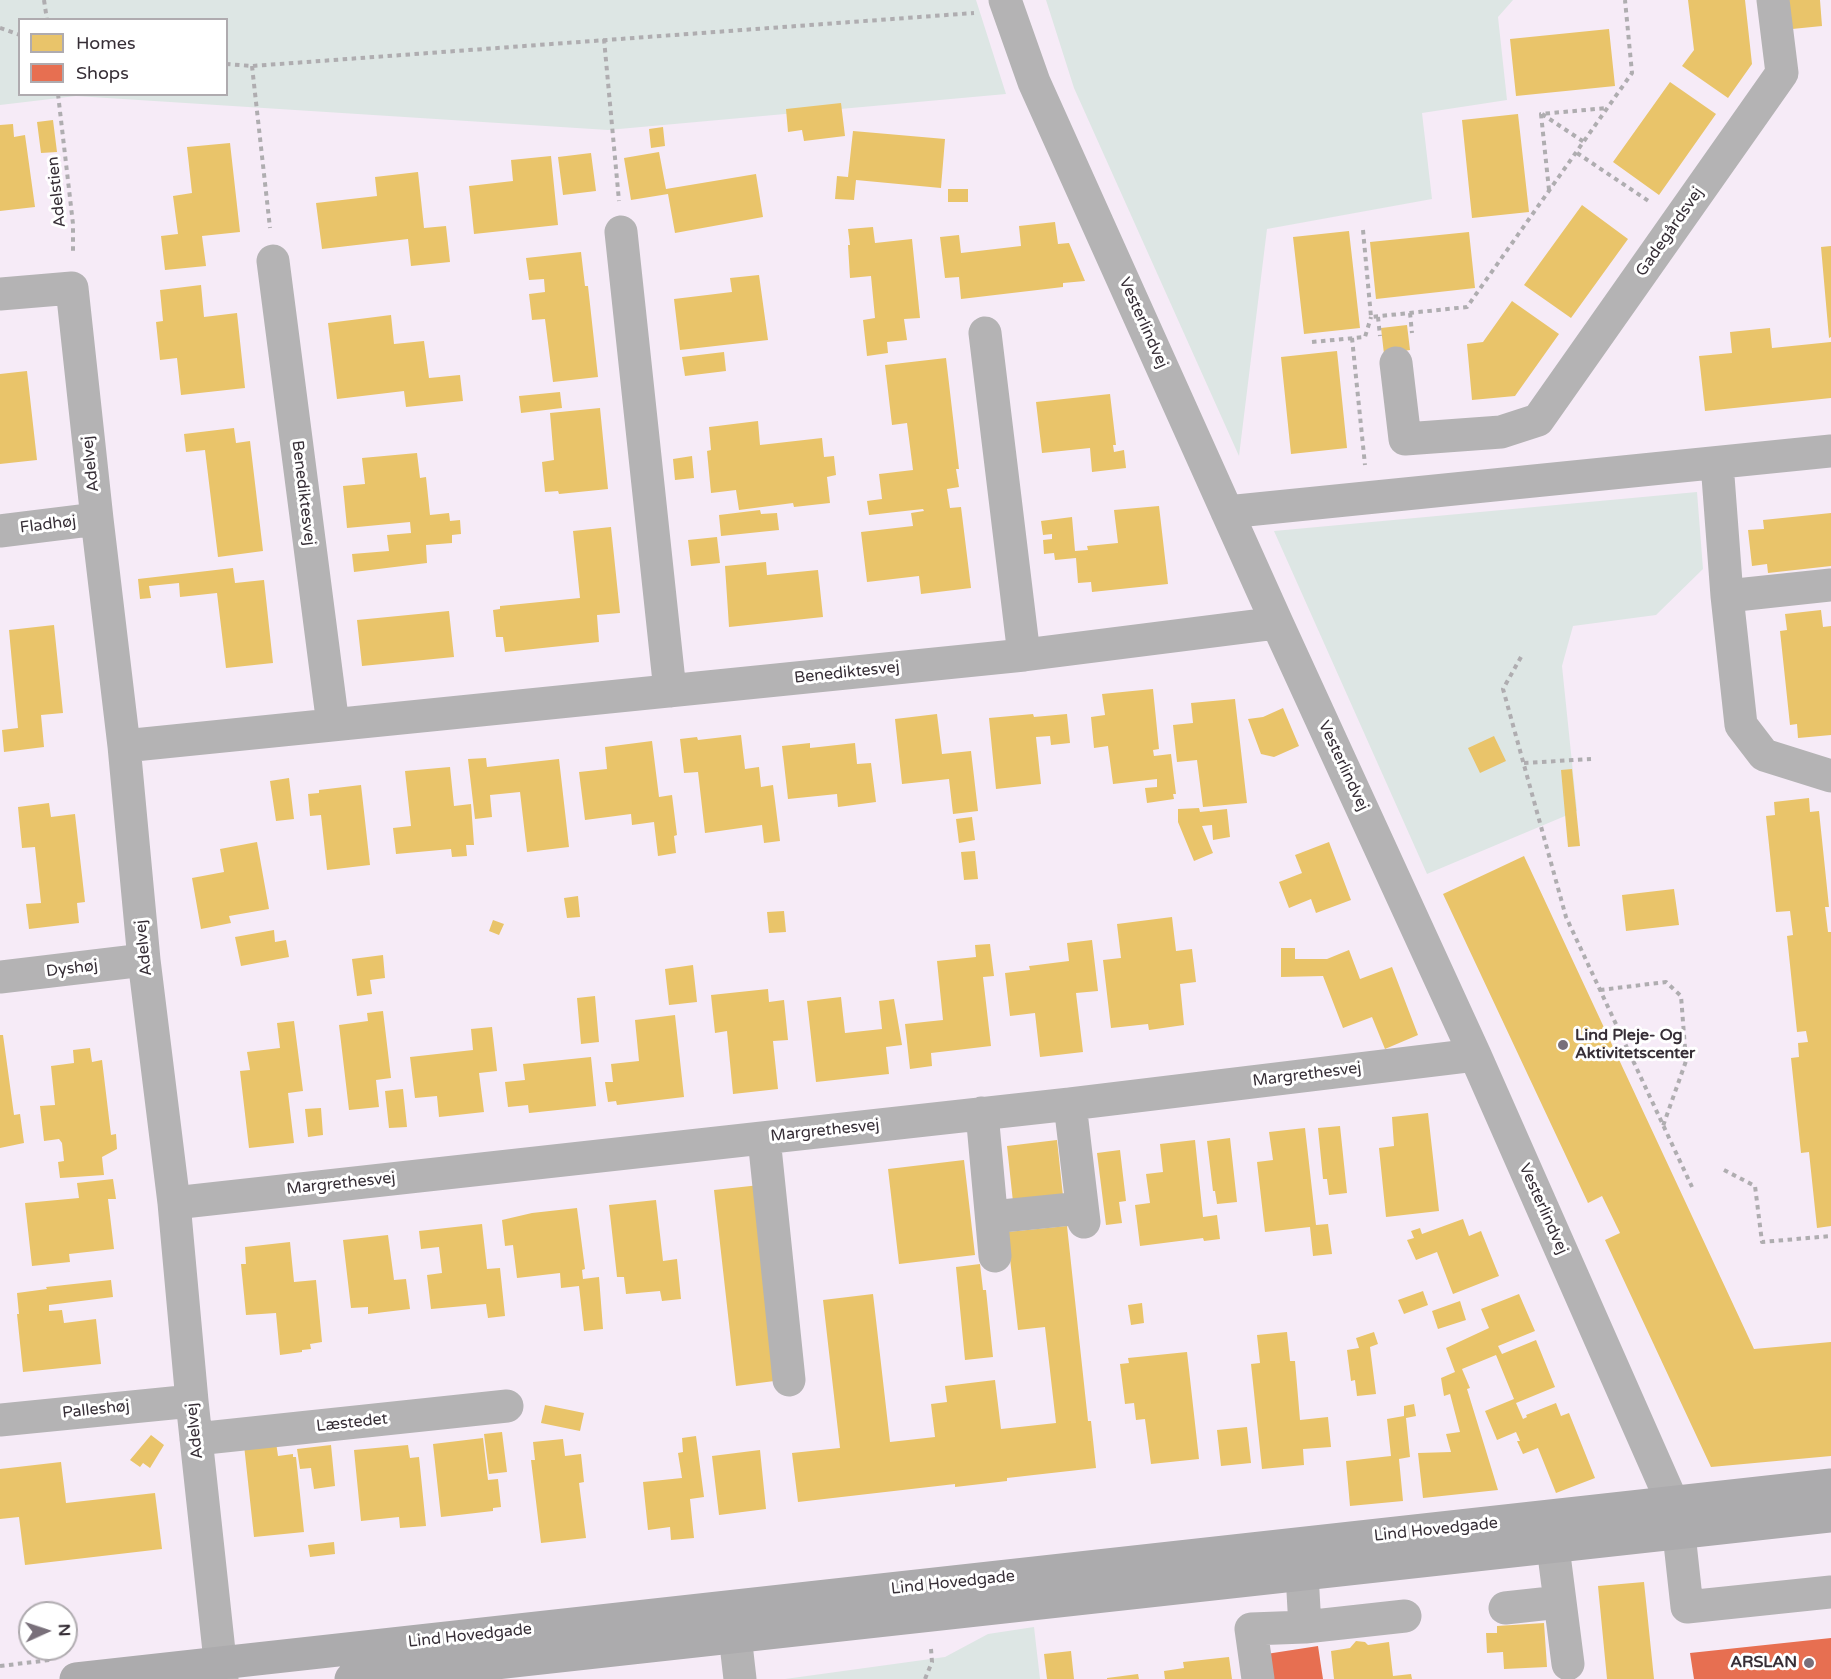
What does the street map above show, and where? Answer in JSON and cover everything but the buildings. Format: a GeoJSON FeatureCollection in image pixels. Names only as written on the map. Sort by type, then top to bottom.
{"type":"FeatureCollection","features":[{"type":"Feature","properties":{"kind":"main road","name":"Lind Hovedgade"},"geometry":{"type":"LineString","coordinates":[[76,1679],[221,1671],[733,1622],[1302,1575],[1553,1547],[1831,1485]]}},
{"type":"Feature","properties":{"kind":"main road","name":"Lind Hovedgade"},"geometry":{"type":"LineString","coordinates":[[351,1679],[733,1622],[1676,1519],[1831,1516]]}},
{"type":"Feature","properties":{"kind":"street","name":"Gadegårdsvej"},"geometry":{"type":"LineString","coordinates":[[1396,363],[1405,439],[1501,432],[1538,420],[1782,73],[1773,0]]}},
{"type":"Feature","properties":{"kind":"street","name":"Vesterlindvej"},"geometry":{"type":"LineString","coordinates":[[1006,5],[1035,82],[1277,623],[1475,1055],[1676,1519],[1687,1607],[1831,1592]]}},
{"type":"Feature","properties":{"kind":"street"},"geometry":{"type":"LineString","coordinates":[[621,232],[670,691]]}},
{"type":"Feature","properties":{"kind":"street","name":"Benediktesvej"},"geometry":{"type":"LineString","coordinates":[[273,261],[333,725]]}},
{"type":"Feature","properties":{"kind":"street"},"geometry":{"type":"LineString","coordinates":[[0,294],[72,288]]}},
{"type":"Feature","properties":{"kind":"street","name":"Adelvej"},"geometry":{"type":"LineString","coordinates":[[72,288],[124,746],[144,960],[174,1203],[192,1401],[221,1671]]}},
{"type":"Feature","properties":{"kind":"street"},"geometry":{"type":"LineString","coordinates":[[985,333],[1024,655]]}},
{"type":"Feature","properties":{"kind":"street"},"geometry":{"type":"LineString","coordinates":[[1501,432],[1505,484]]}},
{"type":"Feature","properties":{"kind":"street"},"geometry":{"type":"LineString","coordinates":[[1227,512],[1831,451]]}},
{"type":"Feature","properties":{"kind":"street"},"geometry":{"type":"LineString","coordinates":[[1717,463],[1727,596],[1741,725],[1764,754],[1831,776]]}},
{"type":"Feature","properties":{"kind":"street","name":"Fladhøj"},"geometry":{"type":"LineString","coordinates":[[0,531],[97,519]]}},
{"type":"Feature","properties":{"kind":"street"},"geometry":{"type":"LineString","coordinates":[[1727,596],[1831,585]]}},
{"type":"Feature","properties":{"kind":"street","name":"Benediktesvej"},"geometry":{"type":"LineString","coordinates":[[124,746],[1024,655],[1277,623]]}},
{"type":"Feature","properties":{"kind":"street","name":"Dyshøj"},"geometry":{"type":"LineString","coordinates":[[0,977],[144,960]]}},
{"type":"Feature","properties":{"kind":"street","name":"Margrethesvej"},"geometry":{"type":"LineString","coordinates":[[174,1203],[1070,1104],[1475,1055]]}},
{"type":"Feature","properties":{"kind":"street"},"geometry":{"type":"LineString","coordinates":[[992,1217],[1083,1215],[1070,1104]]}},
{"type":"Feature","properties":{"kind":"street"},"geometry":{"type":"LineString","coordinates":[[982,1113],[996,1256]]}},
{"type":"Feature","properties":{"kind":"street"},"geometry":{"type":"LineString","coordinates":[[764,1138],[789,1380]]}},
{"type":"Feature","properties":{"kind":"street","name":"Palleshøj"},"geometry":{"type":"LineString","coordinates":[[0,1420],[192,1401]]}},
{"type":"Feature","properties":{"kind":"street","name":"Læstedet"},"geometry":{"type":"LineString","coordinates":[[196,1439],[507,1406]]}},
{"type":"Feature","properties":{"kind":"street"},"geometry":{"type":"LineString","coordinates":[[1553,1547],[1568,1664]]}},
{"type":"Feature","properties":{"kind":"street"},"geometry":{"type":"LineString","coordinates":[[1302,1575],[1305,1627]]}},
{"type":"Feature","properties":{"kind":"street"},"geometry":{"type":"LineString","coordinates":[[1505,1608],[1560,1602]]}},
{"type":"Feature","properties":{"kind":"street"},"geometry":{"type":"LineString","coordinates":[[1258,1679],[1251,1629],[1305,1627],[1405,1616]]}},
{"type":"Feature","properties":{"kind":"street"},"geometry":{"type":"LineString","coordinates":[[733,1622],[740,1679]]}},
{"type":"Feature","properties":{"kind":"path"},"geometry":{"type":"LineString","coordinates":[[44,0],[47,18]]}},
{"type":"Feature","properties":{"kind":"path"},"geometry":{"type":"LineString","coordinates":[[1371,317],[1467,308],[1632,74],[1625,0]]}},
{"type":"Feature","properties":{"kind":"path"},"geometry":{"type":"LineString","coordinates":[[228,64],[252,66],[1006,5]]}},
{"type":"Feature","properties":{"kind":"path"},"geometry":{"type":"LineString","coordinates":[[0,28],[18,34]]}},
{"type":"Feature","properties":{"kind":"path"},"geometry":{"type":"LineString","coordinates":[[604,39],[621,232]]}},
{"type":"Feature","properties":{"kind":"path"},"geometry":{"type":"LineString","coordinates":[[252,66],[273,261]]}},
{"type":"Feature","properties":{"kind":"path","name":"Adelstien"},"geometry":{"type":"LineString","coordinates":[[58,96],[73,224],[72,288]]}},
{"type":"Feature","properties":{"kind":"path"},"geometry":{"type":"LineString","coordinates":[[1541,114],[1608,108]]}},
{"type":"Feature","properties":{"kind":"path"},"geometry":{"type":"LineString","coordinates":[[1541,114],[1584,142]]}},
{"type":"Feature","properties":{"kind":"path"},"geometry":{"type":"LineString","coordinates":[[1541,114],[1550,191]]}},
{"type":"Feature","properties":{"kind":"path"},"geometry":{"type":"LineString","coordinates":[[1577,153],[1677,221]]}},
{"type":"Feature","properties":{"kind":"path"},"geometry":{"type":"LineString","coordinates":[[1312,342],[1365,337],[1371,317],[1363,230]]}},
{"type":"Feature","properties":{"kind":"path"},"geometry":{"type":"LineString","coordinates":[[1352,338],[1368,498]]}},
{"type":"Feature","properties":{"kind":"path"},"geometry":{"type":"LineString","coordinates":[[1521,657],[1503,689],[1566,917],[1692,1187]]}},
{"type":"Feature","properties":{"kind":"path"},"geometry":{"type":"LineString","coordinates":[[1524,763],[1591,759]]}},
{"type":"Feature","properties":{"kind":"path"},"geometry":{"type":"LineString","coordinates":[[1600,990],[1666,982],[1681,996],[1686,1061],[1663,1126]]}},
{"type":"Feature","properties":{"kind":"path"},"geometry":{"type":"LineString","coordinates":[[1724,1170],[1755,1186],[1762,1242],[1831,1236]]}},
{"type":"Feature","properties":{"kind":"shaded area"},"geometry":{"type":"Polygon","coordinates":[[[0,0],[976,0],[1006,94],[608,130],[76,96],[0,105],[0,0]]]}},
{"type":"Feature","properties":{"kind":"shaded area"},"geometry":{"type":"Polygon","coordinates":[[[1046,0],[1513,0],[1498,17],[1507,100],[1422,113],[1432,199],[1267,229],[1239,456],[1074,88],[1046,0]]]}},
{"type":"Feature","properties":{"kind":"shaded area"},"geometry":{"type":"Polygon","coordinates":[[[1697,492],[1703,569],[1656,615],[1573,626],[1562,666],[1577,811],[1427,874],[1274,531],[1697,492]]]}},
{"type":"Feature","properties":{"kind":"shaded area"},"geometry":{"type":"Polygon","coordinates":[[[1034,1627],[1040,1679],[785,1679],[945,1657],[988,1634],[1034,1627]]]}},
{"type":"Feature","properties":{"kind":"place","name":"Lind Pleje- Og Aktivitetscenter"},"geometry":{"type":"Point","coordinates":[1563,1045]}},
{"type":"Feature","properties":{"kind":"place","name":"ARSLAN"},"geometry":{"type":"Point","coordinates":[1809,1663]}}]}
